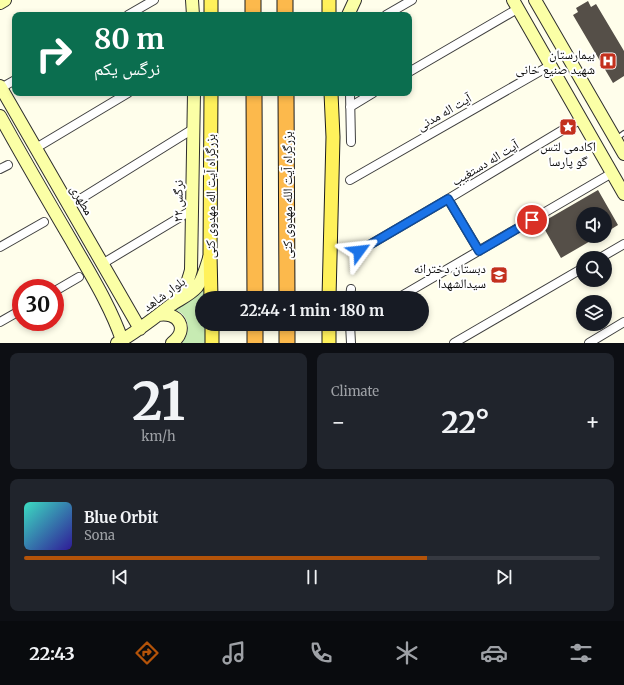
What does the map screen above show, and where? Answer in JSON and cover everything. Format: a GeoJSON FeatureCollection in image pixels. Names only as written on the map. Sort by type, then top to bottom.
{"type":"FeatureCollection","features":[{"type":"Feature","properties":{"kind":"highway"},"geometry":{"type":"LineString","coordinates":[[253,0],[253,12]]}},
{"type":"Feature","properties":{"kind":"highway"},"geometry":{"type":"LineString","coordinates":[[285,0],[285,12]]}},
{"type":"Feature","properties":{"kind":"highway"},"geometry":{"type":"LineString","coordinates":[[254,96],[255,291]]}},
{"type":"Feature","properties":{"kind":"highway","name":"بزرگراه آیت الله مهدوی کنی"},"geometry":{"type":"LineString","coordinates":[[286,96],[287,291]]}},
{"type":"Feature","properties":{"kind":"highway"},"geometry":{"type":"LineString","coordinates":[[255,331],[255,343]]}},
{"type":"Feature","properties":{"kind":"highway"},"geometry":{"type":"LineString","coordinates":[[287,331],[287,343]]}},
{"type":"Feature","properties":{"kind":"main road"},"geometry":{"type":"LineString","coordinates":[[211,0],[211,12]]}},
{"type":"Feature","properties":{"kind":"main road"},"geometry":{"type":"LineString","coordinates":[[329,0],[329,12]]}},
{"type":"Feature","properties":{"kind":"main road","name":"بزرگراه آیت اله مهدوی کنی"},"geometry":{"type":"LineString","coordinates":[[211,96],[211,291]]}},
{"type":"Feature","properties":{"kind":"main road"},"geometry":{"type":"LineString","coordinates":[[329,291],[333,137],[331,96]]}},
{"type":"Feature","properties":{"kind":"main road"},"geometry":{"type":"LineString","coordinates":[[212,331],[212,343]]}},
{"type":"Feature","properties":{"kind":"main road"},"geometry":{"type":"LineString","coordinates":[[329,331],[329,343]]}},
{"type":"Feature","properties":{"kind":"street"},"geometry":{"type":"LineString","coordinates":[[0,3],[5,0]]}},
{"type":"Feature","properties":{"kind":"street"},"geometry":{"type":"LineString","coordinates":[[133,12],[154,0]]}},
{"type":"Feature","properties":{"kind":"street"},"geometry":{"type":"LineString","coordinates":[[192,0],[193,12]]}},
{"type":"Feature","properties":{"kind":"street"},"geometry":{"type":"LineString","coordinates":[[349,12],[355,0]]}},
{"type":"Feature","properties":{"kind":"street"},"geometry":{"type":"LineString","coordinates":[[534,0],[620,136],[624,154]]}},
{"type":"Feature","properties":{"kind":"street"},"geometry":{"type":"LineString","coordinates":[[391,12],[408,1]]}},
{"type":"Feature","properties":{"kind":"street"},"geometry":{"type":"LineString","coordinates":[[412,70],[515,2],[624,194]]}},
{"type":"Feature","properties":{"kind":"street","name":"آیت اله مدنی"},"geometry":{"type":"LineString","coordinates":[[350,180],[551,65]]}},
{"type":"Feature","properties":{"kind":"street"},"geometry":{"type":"LineString","coordinates":[[1,87],[12,82]]}},
{"type":"Feature","properties":{"kind":"street","name":"مطهری"},"geometry":{"type":"LineString","coordinates":[[1,87],[140,328]]}},
{"type":"Feature","properties":{"kind":"street"},"geometry":{"type":"LineString","coordinates":[[36,148],[123,96]]}},
{"type":"Feature","properties":{"kind":"street","name":"نرگس ۲۲"},"geometry":{"type":"LineString","coordinates":[[173,304],[181,295],[187,284],[191,270],[194,96]]}},
{"type":"Feature","properties":{"kind":"street"},"geometry":{"type":"LineString","coordinates":[[333,137],[337,96]]}},
{"type":"Feature","properties":{"kind":"street"},"geometry":{"type":"LineString","coordinates":[[350,96],[350,142]]}},
{"type":"Feature","properties":{"kind":"street"},"geometry":{"type":"LineString","coordinates":[[350,107],[368,96]]}},
{"type":"Feature","properties":{"kind":"street"},"geometry":{"type":"LineString","coordinates":[[0,116],[113,316],[117,324],[120,342]]}},
{"type":"Feature","properties":{"kind":"street","name":"آیت اله دستغیب"},"geometry":{"type":"LineString","coordinates":[[359,251],[581,119]]}},
{"type":"Feature","properties":{"kind":"street"},"geometry":{"type":"LineString","coordinates":[[69,206],[193,130]]}},
{"type":"Feature","properties":{"kind":"street"},"geometry":{"type":"LineString","coordinates":[[0,169],[8,165]]}},
{"type":"Feature","properties":{"kind":"street"},"geometry":{"type":"LineString","coordinates":[[410,291],[612,173]]}},
{"type":"Feature","properties":{"kind":"street"},"geometry":{"type":"LineString","coordinates":[[448,199],[479,251]]}},
{"type":"Feature","properties":{"kind":"street"},"geometry":{"type":"LineString","coordinates":[[102,264],[192,210]]}},
{"type":"Feature","properties":{"kind":"street"},"geometry":{"type":"LineString","coordinates":[[0,247],[44,222]]}},
{"type":"Feature","properties":{"kind":"street"},"geometry":{"type":"LineString","coordinates":[[612,251],[624,244]]}},
{"type":"Feature","properties":{"kind":"street","name":"بلوار شاهد"},"geometry":{"type":"LineString","coordinates":[[120,342],[192,292],[202,279],[210,254]]}},
{"type":"Feature","properties":{"kind":"street"},"geometry":{"type":"LineString","coordinates":[[454,343],[576,272]]}},
{"type":"Feature","properties":{"kind":"street"},"geometry":{"type":"LineString","coordinates":[[64,286],[79,277]]}},
{"type":"Feature","properties":{"kind":"street"},"geometry":{"type":"LineString","coordinates":[[113,316],[127,307]]}},
{"type":"Feature","properties":{"kind":"street"},"geometry":{"type":"LineString","coordinates":[[0,322],[12,315]]}},
{"type":"Feature","properties":{"kind":"street"},"geometry":{"type":"LineString","coordinates":[[158,315],[169,315],[178,321],[181,332],[179,337],[172,343]]}},
{"type":"Feature","properties":{"kind":"street"},"geometry":{"type":"LineString","coordinates":[[589,343],[624,322]]}},
{"type":"Feature","properties":{"kind":"street"},"geometry":{"type":"LineString","coordinates":[[351,331],[351,343]]}},
{"type":"Feature","properties":{"kind":"green space"},"geometry":{"type":"Polygon","coordinates":[[[205,278],[205,291],[195,291],[195,331],[205,331],[205,343],[182,343],[186,336],[188,324],[181,313],[172,309],[205,278]]]}},
{"type":"Feature","properties":{"kind":"building"},"geometry":{"type":"Polygon","coordinates":[[[588,1],[591,7],[596,4],[624,51],[624,76],[613,83],[573,15],[578,12],[576,8],[588,1]]]}},
{"type":"Feature","properties":{"kind":"building"},"geometry":{"type":"Polygon","coordinates":[[[598,190],[608,207],[576,207],[576,243],[587,243],[561,258],[541,223],[598,190]]]}},
{"type":"Feature","properties":{"kind":"building"},"geometry":{"type":"Polygon","coordinates":[[[612,214],[618,225],[612,229],[612,214]]]}},
{"type":"Feature","properties":{"kind":"place","name":"بیمارستان شهید صنیع خانی"},"geometry":{"type":"Point","coordinates":[608,61]}},
{"type":"Feature","properties":{"kind":"place","name":"اکادمی لتس گو پارسا"},"geometry":{"type":"Point","coordinates":[568,127]}},
{"type":"Feature","properties":{"kind":"place","name":"دبستان دخترانه سیدالشهدا"},"geometry":{"type":"Point","coordinates":[499,275]}},
{"type":"Feature","properties":{"kind":"route"},"geometry":{"type":"LineString","coordinates":[[359,251],[448,199],[479,251],[532,220]]}}]}
